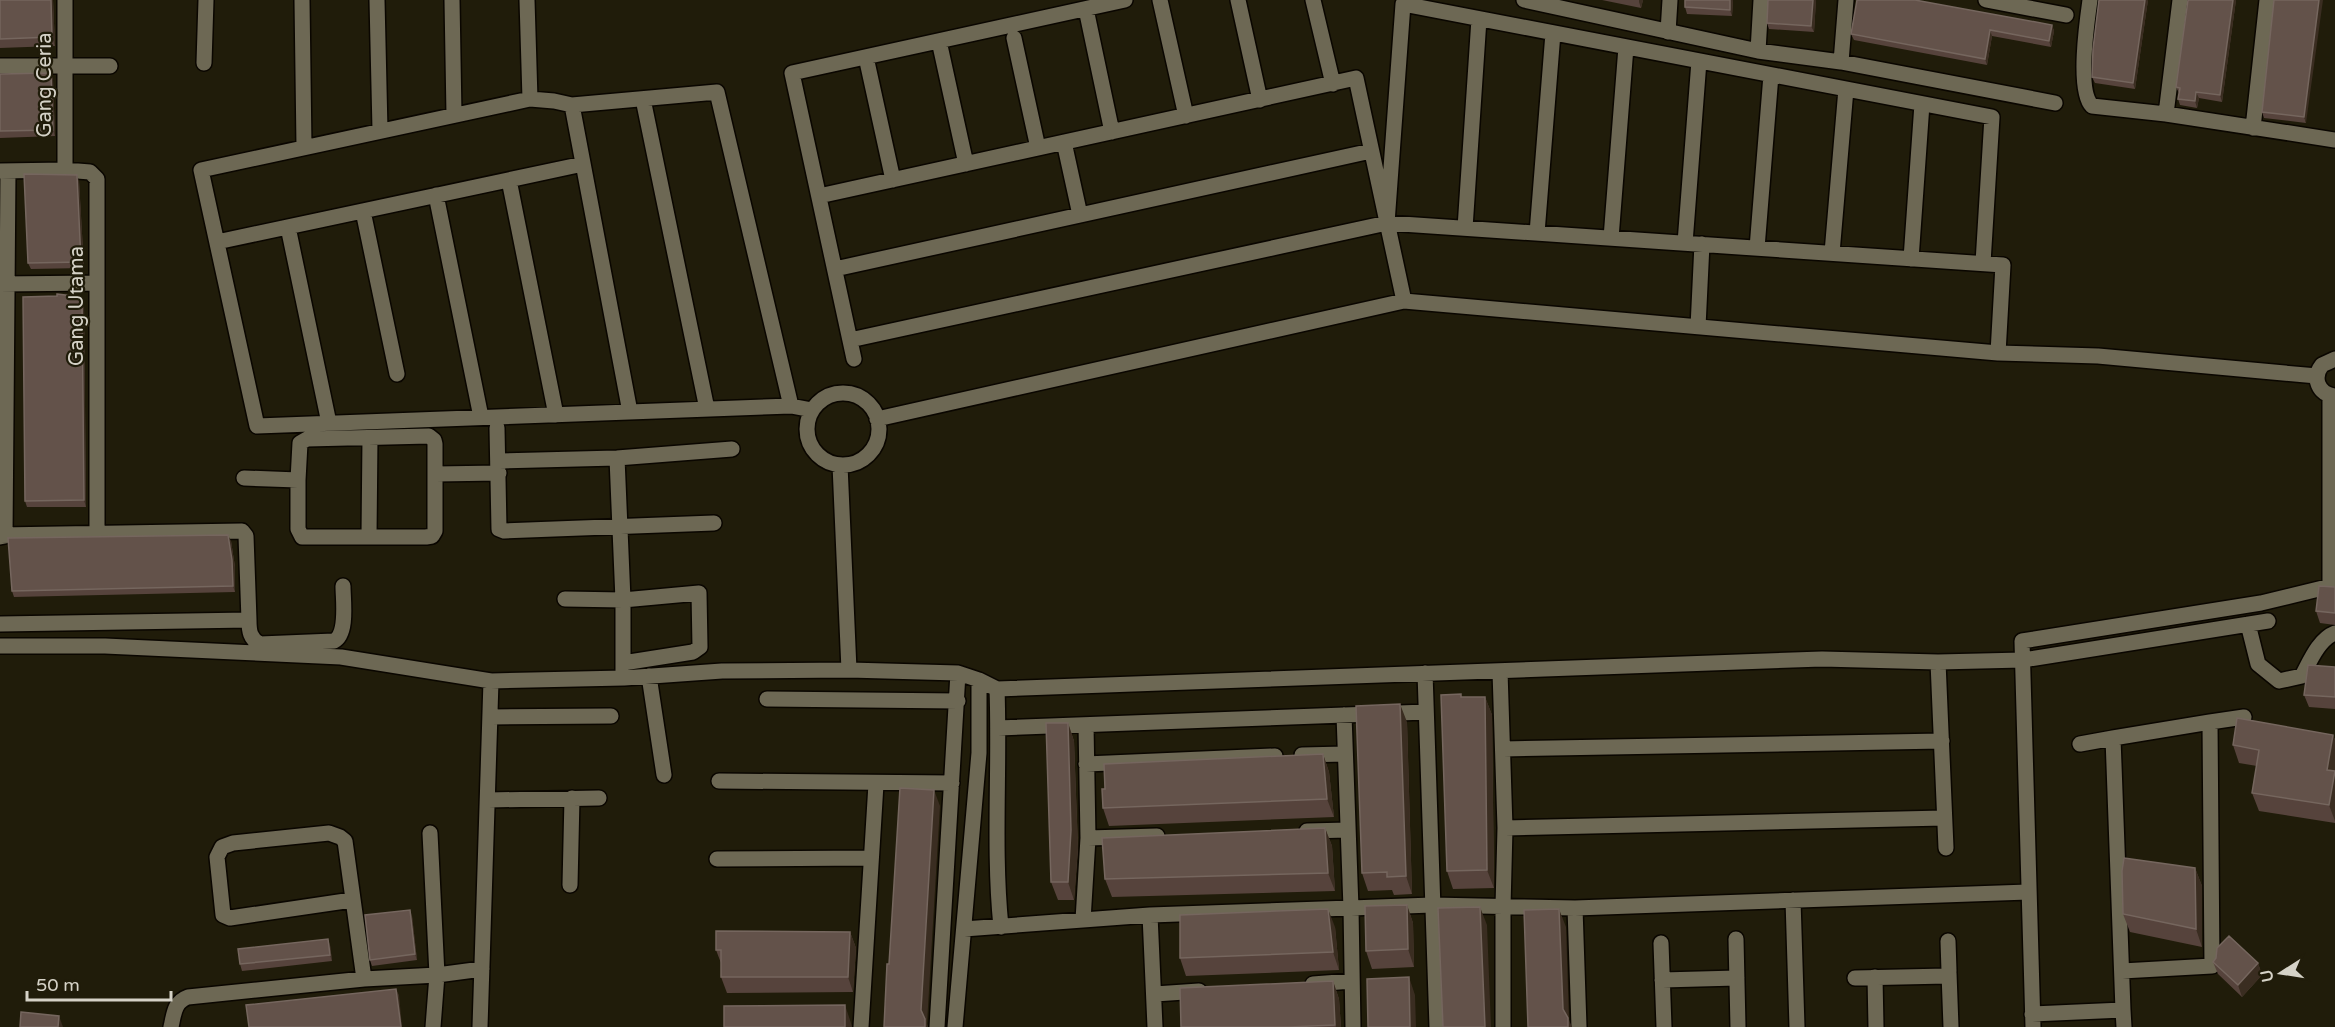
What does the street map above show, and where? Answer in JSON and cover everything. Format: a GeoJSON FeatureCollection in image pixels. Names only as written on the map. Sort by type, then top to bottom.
{"type":"FeatureCollection","features":[{"type":"Feature","properties":{"kind":"street","name":"Gang Ceria"},"geometry":{"type":"LineString","coordinates":[[64,170],[65,0]]}},
{"type":"Feature","properties":{"kind":"street"},"geometry":{"type":"LineString","coordinates":[[204,63],[206,0]]}},
{"type":"Feature","properties":{"kind":"street"},"geometry":{"type":"LineString","coordinates":[[303,0],[304,147]]}},
{"type":"Feature","properties":{"kind":"street"},"geometry":{"type":"LineString","coordinates":[[377,0],[380,130]]}},
{"type":"Feature","properties":{"kind":"street"},"geometry":{"type":"LineString","coordinates":[[452,0],[454,115]]}},
{"type":"Feature","properties":{"kind":"street"},"geometry":{"type":"LineString","coordinates":[[527,0],[530,99]]}},
{"type":"Feature","properties":{"kind":"street"},"geometry":{"type":"LineString","coordinates":[[855,359],[792,73],[1125,0]]}},
{"type":"Feature","properties":{"kind":"street"},"geometry":{"type":"LineString","coordinates":[[1160,0],[1185,116]]}},
{"type":"Feature","properties":{"kind":"street"},"geometry":{"type":"LineString","coordinates":[[1238,0],[1260,99]]}},
{"type":"Feature","properties":{"kind":"street"},"geometry":{"type":"LineString","coordinates":[[1313,0],[1333,84]]}},
{"type":"Feature","properties":{"kind":"street"},"geometry":{"type":"LineString","coordinates":[[1524,0],[1758,51],[1841,62],[2055,103]]}},
{"type":"Feature","properties":{"kind":"street"},"geometry":{"type":"LineString","coordinates":[[1668,32],[1670,0]]}},
{"type":"Feature","properties":{"kind":"street"},"geometry":{"type":"LineString","coordinates":[[1758,51],[1761,0]]}},
{"type":"Feature","properties":{"kind":"street"},"geometry":{"type":"LineString","coordinates":[[1841,62],[1846,0]]}},
{"type":"Feature","properties":{"kind":"street"},"geometry":{"type":"LineString","coordinates":[[1986,0],[2066,15]]}},
{"type":"Feature","properties":{"kind":"street"},"geometry":{"type":"LineString","coordinates":[[2090,0],[2085,80],[2088,103],[2099,107],[2166,114],[2335,140]]}},
{"type":"Feature","properties":{"kind":"street"},"geometry":{"type":"LineString","coordinates":[[2166,114],[2180,0]]}},
{"type":"Feature","properties":{"kind":"street"},"geometry":{"type":"LineString","coordinates":[[2253,128],[2267,0]]}},
{"type":"Feature","properties":{"kind":"street"},"geometry":{"type":"LineString","coordinates":[[1387,223],[1403,4],[1992,117],[1983,264]]}},
{"type":"Feature","properties":{"kind":"street"},"geometry":{"type":"LineString","coordinates":[[1086,9],[1112,132]]}},
{"type":"Feature","properties":{"kind":"street"},"geometry":{"type":"LineString","coordinates":[[1465,228],[1479,19]]}},
{"type":"Feature","properties":{"kind":"street"},"geometry":{"type":"LineString","coordinates":[[1537,233],[1553,33]]}},
{"type":"Feature","properties":{"kind":"street"},"geometry":{"type":"LineString","coordinates":[[1014,38],[1038,148]]}},
{"type":"Feature","properties":{"kind":"street"},"geometry":{"type":"LineString","coordinates":[[939,41],[966,164]]}},
{"type":"Feature","properties":{"kind":"street"},"geometry":{"type":"LineString","coordinates":[[1611,238],[1626,47]]}},
{"type":"Feature","properties":{"kind":"street"},"geometry":{"type":"LineString","coordinates":[[866,57],[893,180]]}},
{"type":"Feature","properties":{"kind":"street"},"geometry":{"type":"LineString","coordinates":[[1684,243],[1699,61]]}},
{"type":"Feature","properties":{"kind":"street"},"geometry":{"type":"LineString","coordinates":[[0,66],[110,66]]}},
{"type":"Feature","properties":{"kind":"street"},"geometry":{"type":"LineString","coordinates":[[1757,248],[1771,75]]}},
{"type":"Feature","properties":{"kind":"street"},"geometry":{"type":"LineString","coordinates":[[819,196],[1356,78],[1404,301]]}},
{"type":"Feature","properties":{"kind":"street"},"geometry":{"type":"LineString","coordinates":[[1832,253],[1846,89]]}},
{"type":"Feature","properties":{"kind":"street"},"geometry":{"type":"LineString","coordinates":[[790,406],[717,92],[572,105],[530,99],[201,170],[257,426],[790,406],[812,410]]}},
{"type":"Feature","properties":{"kind":"street"},"geometry":{"type":"LineString","coordinates":[[643,99],[707,409]]}},
{"type":"Feature","properties":{"kind":"street"},"geometry":{"type":"LineString","coordinates":[[1911,259],[1922,104]]}},
{"type":"Feature","properties":{"kind":"street"},"geometry":{"type":"LineString","coordinates":[[572,105],[630,412]]}},
{"type":"Feature","properties":{"kind":"street"},"geometry":{"type":"LineString","coordinates":[[1064,142],[1080,215]]}},
{"type":"Feature","properties":{"kind":"street"},"geometry":{"type":"LineString","coordinates":[[835,269],[1371,151]]}},
{"type":"Feature","properties":{"kind":"street"},"geometry":{"type":"LineString","coordinates":[[217,242],[583,164]]}},
{"type":"Feature","properties":{"kind":"street"},"geometry":{"type":"LineString","coordinates":[[4,171],[2,536],[242,531],[246,536],[249,631],[252,639],[260,644],[334,640],[343,632],[343,586]]}},
{"type":"Feature","properties":{"kind":"street","name":"Gang Utama"},"geometry":{"type":"LineString","coordinates":[[4,171],[90,172],[97,179],[97,534]]}},
{"type":"Feature","properties":{"kind":"street"},"geometry":{"type":"LineString","coordinates":[[509,180],[556,414]]}},
{"type":"Feature","properties":{"kind":"street"},"geometry":{"type":"LineString","coordinates":[[436,195],[482,417]]}},
{"type":"Feature","properties":{"kind":"street"},"geometry":{"type":"LineString","coordinates":[[363,211],[397,374]]}},
{"type":"Feature","properties":{"kind":"street"},"geometry":{"type":"LineString","coordinates":[[850,340],[1387,223],[2003,265],[1998,353]]}},
{"type":"Feature","properties":{"kind":"street"},"geometry":{"type":"LineString","coordinates":[[288,227],[329,423]]}},
{"type":"Feature","properties":{"kind":"street"},"geometry":{"type":"LineString","coordinates":[[1698,327],[1702,244]]}},
{"type":"Feature","properties":{"kind":"street"},"geometry":{"type":"LineString","coordinates":[[4,284],[97,283]]}},
{"type":"Feature","properties":{"kind":"street"},"geometry":{"type":"LineString","coordinates":[[877,419],[1404,301],[1998,353],[2098,356],[2317,376]]}},
{"type":"Feature","properties":{"kind":"street"},"geometry":{"type":"LineString","coordinates":[[2123,1010],[2032,1021],[2022,641],[2261,603],[2333,586],[2332,395],[2320,388],[2317,376],[2322,365],[2335,357]]}},
{"type":"Feature","properties":{"kind":"street"},"geometry":{"type":"LineString","coordinates":[[848,393],[866,402],[877,419],[879,429],[873,448],[859,461],[840,465],[821,457],[809,441],[807,430],[812,410],[827,396],[848,393]]}},
{"type":"Feature","properties":{"kind":"street"},"geometry":{"type":"LineString","coordinates":[[497,428],[499,528],[504,531],[714,523]]}},
{"type":"Feature","properties":{"kind":"street"},"geometry":{"type":"LineString","coordinates":[[432,437],[435,444],[436,474],[435,531],[432,536],[309,537],[300,535],[298,530],[298,480],[302,441],[307,439],[432,437]]}},
{"type":"Feature","properties":{"kind":"street"},"geometry":{"type":"LineString","coordinates":[[369,536],[370,438]]}},
{"type":"Feature","properties":{"kind":"street"},"geometry":{"type":"LineString","coordinates":[[436,474],[732,449]]}},
{"type":"Feature","properties":{"kind":"street"},"geometry":{"type":"LineString","coordinates":[[617,458],[623,600],[623,670]]}},
{"type":"Feature","properties":{"kind":"street"},"geometry":{"type":"LineString","coordinates":[[840,465],[849,670]]}},
{"type":"Feature","properties":{"kind":"street"},"geometry":{"type":"LineString","coordinates":[[244,478],[298,480]]}},
{"type":"Feature","properties":{"kind":"street"},"geometry":{"type":"LineString","coordinates":[[0,646],[105,646],[341,657],[491,681],[623,670],[693,652],[700,647],[706,592],[623,600],[565,599]]}},
{"type":"Feature","properties":{"kind":"street"},"geometry":{"type":"LineString","coordinates":[[2178,636],[2188,615]]}},
{"type":"Feature","properties":{"kind":"street"},"geometry":{"type":"LineString","coordinates":[[0,624],[249,620]]}},
{"type":"Feature","properties":{"kind":"street"},"geometry":{"type":"LineString","coordinates":[[623,670],[649,676],[722,671],[849,670],[958,673],[997,689],[1822,658],[1938,662],[2023,660],[2268,621]]}},
{"type":"Feature","properties":{"kind":"street"},"geometry":{"type":"LineString","coordinates":[[2248,624],[2258,664],[2279,681],[2302,676],[2316,650],[2335,633]]}},
{"type":"Feature","properties":{"kind":"street"},"geometry":{"type":"LineString","coordinates":[[1938,662],[1946,848]]}},
{"type":"Feature","properties":{"kind":"street"},"geometry":{"type":"LineString","coordinates":[[1500,671],[1505,828],[1503,1027]]}},
{"type":"Feature","properties":{"kind":"street"},"geometry":{"type":"LineString","coordinates":[[937,1027],[958,673]]}},
{"type":"Feature","properties":{"kind":"street"},"geometry":{"type":"LineString","coordinates":[[1425,673],[1437,1027]]}},
{"type":"Feature","properties":{"kind":"street"},"geometry":{"type":"LineString","coordinates":[[649,676],[664,775]]}},
{"type":"Feature","properties":{"kind":"street"},"geometry":{"type":"LineString","coordinates":[[955,1027],[979,753],[979,680]]}},
{"type":"Feature","properties":{"kind":"street"},"geometry":{"type":"LineString","coordinates":[[480,1027],[491,681]]}},
{"type":"Feature","properties":{"kind":"street"},"geometry":{"type":"LineString","coordinates":[[997,689],[998,878],[1001,927]]}},
{"type":"Feature","properties":{"kind":"street"},"geometry":{"type":"LineString","coordinates":[[767,699],[958,701]]}},
{"type":"Feature","properties":{"kind":"street"},"geometry":{"type":"LineString","coordinates":[[998,728],[1426,712]]}},
{"type":"Feature","properties":{"kind":"street"},"geometry":{"type":"LineString","coordinates":[[1344,715],[1353,1027]]}},
{"type":"Feature","properties":{"kind":"street"},"geometry":{"type":"LineString","coordinates":[[491,717],[611,716]]}},
{"type":"Feature","properties":{"kind":"street"},"geometry":{"type":"LineString","coordinates":[[2080,744],[2244,717]]}},
{"type":"Feature","properties":{"kind":"street"},"geometry":{"type":"LineString","coordinates":[[2122,971],[2212,966],[2210,722]]}},
{"type":"Feature","properties":{"kind":"street"},"geometry":{"type":"LineString","coordinates":[[1083,920],[1088,838],[1086,724]]}},
{"type":"Feature","properties":{"kind":"street"},"geometry":{"type":"LineString","coordinates":[[2113,738],[2124,1027]]}},
{"type":"Feature","properties":{"kind":"street"},"geometry":{"type":"LineString","coordinates":[[1503,749],[1942,741]]}},
{"type":"Feature","properties":{"kind":"street"},"geometry":{"type":"LineString","coordinates":[[1086,764],[1345,754]]}},
{"type":"Feature","properties":{"kind":"street"},"geometry":{"type":"LineString","coordinates":[[719,781],[952,783]]}},
{"type":"Feature","properties":{"kind":"street"},"geometry":{"type":"LineString","coordinates":[[861,1027],[857,1010],[861,934],[871,858],[876,784]]}},
{"type":"Feature","properties":{"kind":"street"},"geometry":{"type":"LineString","coordinates":[[570,885],[572,798]]}},
{"type":"Feature","properties":{"kind":"street"},"geometry":{"type":"LineString","coordinates":[[488,800],[599,798]]}},
{"type":"Feature","properties":{"kind":"street"},"geometry":{"type":"LineString","coordinates":[[1505,828],[1944,818]]}},
{"type":"Feature","properties":{"kind":"street"},"geometry":{"type":"LineString","coordinates":[[1289,831],[1348,830]]}},
{"type":"Feature","properties":{"kind":"street"},"geometry":{"type":"LineString","coordinates":[[352,900],[230,918],[223,915],[216,857],[222,847],[233,843],[329,833],[336,834],[345,841],[364,979]]}},
{"type":"Feature","properties":{"kind":"street"},"geometry":{"type":"LineString","coordinates":[[430,833],[437,975],[433,1027]]}},
{"type":"Feature","properties":{"kind":"street"},"geometry":{"type":"LineString","coordinates":[[1088,838],[1171,835]]}},
{"type":"Feature","properties":{"kind":"street"},"geometry":{"type":"LineString","coordinates":[[717,859],[871,858]]}},
{"type":"Feature","properties":{"kind":"street"},"geometry":{"type":"LineString","coordinates":[[964,929],[1150,915],[1432,905],[1575,908],[2028,892]]}},
{"type":"Feature","properties":{"kind":"street"},"geometry":{"type":"LineString","coordinates":[[1793,900],[1797,1027]]}},
{"type":"Feature","properties":{"kind":"street"},"geometry":{"type":"LineString","coordinates":[[1575,908],[1579,1027]]}},
{"type":"Feature","properties":{"kind":"street"},"geometry":{"type":"LineString","coordinates":[[1150,915],[1155,1027]]}},
{"type":"Feature","properties":{"kind":"street"},"geometry":{"type":"LineString","coordinates":[[1736,939],[1738,1027]]}},
{"type":"Feature","properties":{"kind":"street"},"geometry":{"type":"LineString","coordinates":[[1948,941],[1951,1027]]}},
{"type":"Feature","properties":{"kind":"street"},"geometry":{"type":"LineString","coordinates":[[1661,943],[1664,1027]]}},
{"type":"Feature","properties":{"kind":"street"},"geometry":{"type":"LineString","coordinates":[[171,1027],[176,1006],[182,999],[188,997],[482,969]]}},
{"type":"Feature","properties":{"kind":"street"},"geometry":{"type":"LineString","coordinates":[[1855,978],[1947,976],[1949,974]]}},
{"type":"Feature","properties":{"kind":"street"},"geometry":{"type":"LineString","coordinates":[[1875,976],[1876,1027]]}},
{"type":"Feature","properties":{"kind":"street"},"geometry":{"type":"LineString","coordinates":[[1662,980],[1737,978]]}},
{"type":"Feature","properties":{"kind":"street"},"geometry":{"type":"LineString","coordinates":[[1294,985],[1352,981]]}},
{"type":"Feature","properties":{"kind":"street"},"geometry":{"type":"LineString","coordinates":[[1155,994],[1213,990]]}},
{"type":"Feature","properties":{"kind":"building"},"geometry":{"type":"Polygon","coordinates":[[[0,0],[51,0],[52,37],[0,39],[0,0]]]}},
{"type":"Feature","properties":{"kind":"building"},"geometry":{"type":"Polygon","coordinates":[[[1685,0],[1730,0],[1730,10],[1685,7],[1685,0]]]}},
{"type":"Feature","properties":{"kind":"building"},"geometry":{"type":"Polygon","coordinates":[[[1768,0],[1813,0],[1811,26],[1767,23],[1768,0]]]}},
{"type":"Feature","properties":{"kind":"building"},"geometry":{"type":"Polygon","coordinates":[[[1857,0],[1915,0],[2052,25],[2049,41],[1990,30],[1985,59],[1851,34],[1857,0]]]}},
{"type":"Feature","properties":{"kind":"building"},"geometry":{"type":"Polygon","coordinates":[[[2099,0],[2145,0],[2133,83],[2092,77],[2099,0]]]}},
{"type":"Feature","properties":{"kind":"building"},"geometry":{"type":"Polygon","coordinates":[[[2188,0],[2233,0],[2220,95],[2196,92],[2195,101],[2178,99],[2180,88],[2176,87],[2188,0]]]}},
{"type":"Feature","properties":{"kind":"building"},"geometry":{"type":"Polygon","coordinates":[[[2274,0],[2319,0],[2304,117],[2262,112],[2274,0]]]}},
{"type":"Feature","properties":{"kind":"building"},"geometry":{"type":"Polygon","coordinates":[[[51,73],[53,130],[0,131],[0,74],[51,73]]]}},
{"type":"Feature","properties":{"kind":"building"},"geometry":{"type":"Polygon","coordinates":[[[24,174],[77,175],[81,262],[28,263],[24,174]]]}},
{"type":"Feature","properties":{"kind":"building"},"geometry":{"type":"Polygon","coordinates":[[[57,294],[82,297],[84,500],[25,501],[23,297],[57,296],[57,294]]]}},
{"type":"Feature","properties":{"kind":"building"},"geometry":{"type":"Polygon","coordinates":[[[228,535],[233,586],[12,591],[8,538],[228,535]]]}},
{"type":"Feature","properties":{"kind":"building"},"geometry":{"type":"Polygon","coordinates":[[[2319,586],[2335,587],[2335,613],[2316,611],[2319,586]]]}},
{"type":"Feature","properties":{"kind":"building"},"geometry":{"type":"Polygon","coordinates":[[[2308,665],[2335,667],[2335,697],[2304,695],[2308,665]]]}},
{"type":"Feature","properties":{"kind":"building"},"geometry":{"type":"Polygon","coordinates":[[[1461,694],[1461,697],[1485,697],[1487,870],[1447,871],[1441,695],[1461,694]]]}},
{"type":"Feature","properties":{"kind":"building"},"geometry":{"type":"Polygon","coordinates":[[[1400,704],[1406,876],[1387,877],[1387,872],[1362,873],[1356,706],[1400,704]]]}},
{"type":"Feature","properties":{"kind":"building"},"geometry":{"type":"Polygon","coordinates":[[[2237,718],[2333,735],[2327,770],[2335,771],[2329,805],[2252,793],[2259,750],[2233,745],[2237,718]]]}},
{"type":"Feature","properties":{"kind":"building"},"geometry":{"type":"Polygon","coordinates":[[[1046,723],[1068,723],[1071,830],[1068,882],[1051,882],[1046,723]]]}},
{"type":"Feature","properties":{"kind":"building"},"geometry":{"type":"Polygon","coordinates":[[[1323,754],[1327,799],[1103,808],[1104,764],[1323,754]]]}},
{"type":"Feature","properties":{"kind":"building"},"geometry":{"type":"Polygon","coordinates":[[[900,788],[934,790],[921,1010],[925,1019],[925,1027],[884,1027],[900,788]]]}},
{"type":"Feature","properties":{"kind":"building"},"geometry":{"type":"Polygon","coordinates":[[[1325,828],[1328,873],[1105,879],[1102,838],[1325,828]]]}},
{"type":"Feature","properties":{"kind":"building"},"geometry":{"type":"Polygon","coordinates":[[[2124,858],[2195,868],[2196,929],[2123,914],[2124,858]]]}},
{"type":"Feature","properties":{"kind":"building"},"geometry":{"type":"Polygon","coordinates":[[[1407,905],[1408,949],[1366,951],[1365,906],[1407,905]]]}},
{"type":"Feature","properties":{"kind":"building"},"geometry":{"type":"Polygon","coordinates":[[[1480,907],[1485,1027],[1443,1027],[1438,908],[1480,907]]]}},
{"type":"Feature","properties":{"kind":"building"},"geometry":{"type":"Polygon","coordinates":[[[1328,909],[1333,952],[1180,958],[1180,915],[1328,909]]]}},
{"type":"Feature","properties":{"kind":"building"},"geometry":{"type":"Polygon","coordinates":[[[1559,909],[1563,1009],[1568,1018],[1568,1027],[1528,1027],[1524,910],[1559,909]]]}},
{"type":"Feature","properties":{"kind":"building"},"geometry":{"type":"Polygon","coordinates":[[[410,910],[415,954],[370,960],[365,915],[410,910]]]}},
{"type":"Feature","properties":{"kind":"building"},"geometry":{"type":"Polygon","coordinates":[[[716,931],[850,932],[848,977],[721,977],[721,950],[716,950],[716,931]]]}},
{"type":"Feature","properties":{"kind":"building"},"geometry":{"type":"Polygon","coordinates":[[[2229,936],[2258,963],[2238,985],[2213,962],[2217,948],[2229,936]]]}},
{"type":"Feature","properties":{"kind":"building"},"geometry":{"type":"Polygon","coordinates":[[[328,939],[330,955],[240,964],[238,949],[328,939]]]}},
{"type":"Feature","properties":{"kind":"building"},"geometry":{"type":"Polygon","coordinates":[[[1409,977],[1410,1027],[1368,1027],[1367,979],[1409,977]]]}},
{"type":"Feature","properties":{"kind":"building"},"geometry":{"type":"Polygon","coordinates":[[[1333,981],[1335,1025],[1181,1027],[1180,988],[1333,981]]]}},
{"type":"Feature","properties":{"kind":"building"},"geometry":{"type":"Polygon","coordinates":[[[396,989],[401,1027],[249,1027],[246,1005],[396,989]]]}},
{"type":"Feature","properties":{"kind":"building"},"geometry":{"type":"Polygon","coordinates":[[[845,1005],[845,1027],[724,1027],[724,1006],[845,1005]]]}},
{"type":"Feature","properties":{"kind":"building"},"geometry":{"type":"Polygon","coordinates":[[[21,1012],[59,1016],[58,1027],[20,1027],[21,1012]]]}}]}
